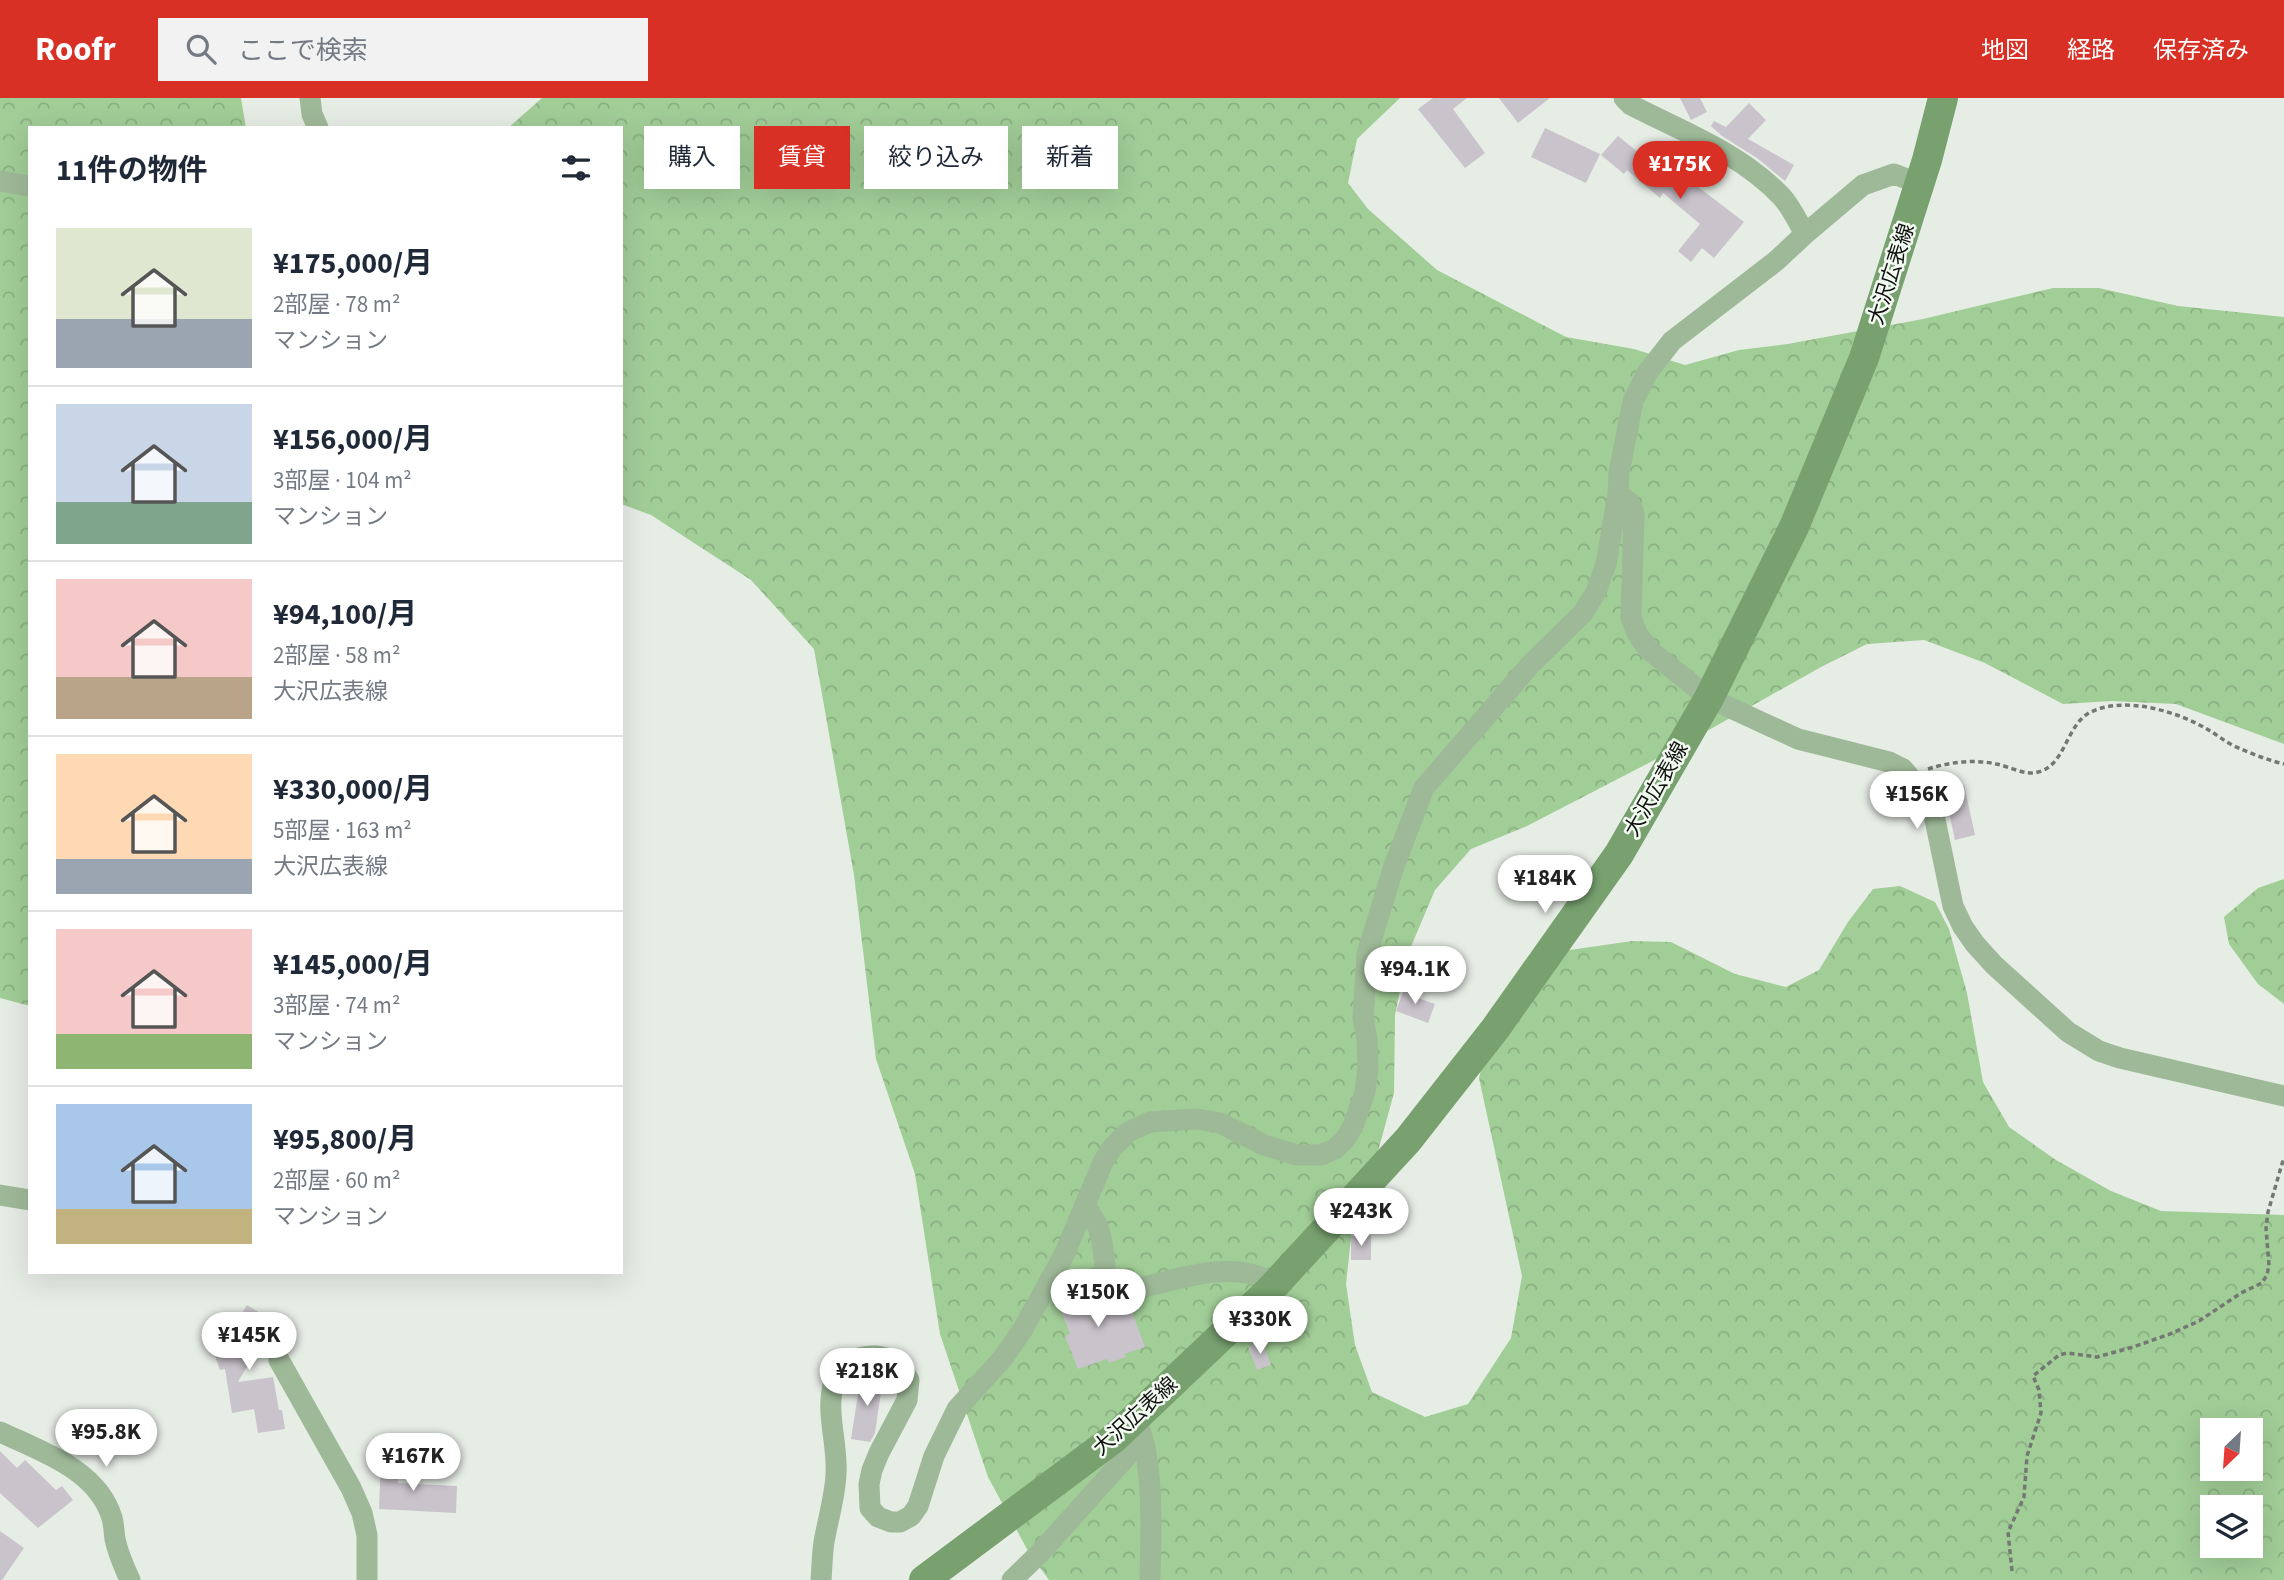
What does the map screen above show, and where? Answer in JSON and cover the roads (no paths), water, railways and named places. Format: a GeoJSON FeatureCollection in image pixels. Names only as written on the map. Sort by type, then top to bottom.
{"type":"FeatureCollection","features":[{"type":"Feature","properties":{"kind":"main road","name":"大沢広表線"},"geometry":{"type":"LineString","coordinates":[[924,1580],[1102,1447],[1138,1432],[1408,1140],[1495,1029],[1619,854],[1709,698],[1794,527],[1859,370],[1920,184],[1943,98]]}},
{"type":"Feature","properties":{"kind":"street"},"geometry":{"type":"LineString","coordinates":[[310,98],[317,126]]}},
{"type":"Feature","properties":{"kind":"street"},"geometry":{"type":"LineString","coordinates":[[1624,98],[1631,105],[1709,143],[1743,164],[1783,198],[1805,233]]}},
{"type":"Feature","properties":{"kind":"street"},"geometry":{"type":"LineString","coordinates":[[821,1580],[824,1542],[835,1494],[831,1401],[839,1371],[857,1357],[882,1357],[898,1366],[909,1380],[907,1400],[879,1452],[869,1484],[870,1508],[878,1517],[900,1522],[911,1516],[918,1506],[934,1455],[957,1409],[1003,1358],[1023,1329],[1064,1255],[1094,1182],[1112,1148],[1128,1132],[1150,1122],[1197,1119],[1220,1123],[1264,1145],[1297,1155],[1320,1155],[1335,1149],[1346,1138],[1365,1092],[1368,1068],[1363,1006],[1367,954],[1394,866],[1424,788],[1530,665],[1583,613],[1596,592],[1606,564],[1633,401],[1647,373],[1672,341],[1776,261],[1863,185],[1894,174],[1920,184]]}},
{"type":"Feature","properties":{"kind":"street"},"geometry":{"type":"LineString","coordinates":[[0,181],[28,186]]}},
{"type":"Feature","properties":{"kind":"street"},"geometry":{"type":"LineString","coordinates":[[1618,494],[1629,502],[1634,513],[1631,618],[1648,649],[1709,698],[1798,739],[1889,762],[1903,769],[1926,799],[1934,815],[1953,906],[1963,927],[1994,965],[2052,1018],[2068,1032],[2099,1051],[2284,1096]]}},
{"type":"Feature","properties":{"kind":"street"},"geometry":{"type":"LineString","coordinates":[[0,1195],[28,1200]]}},
{"type":"Feature","properties":{"kind":"street"},"geometry":{"type":"LineString","coordinates":[[1085,1209],[1094,1218],[1098,1228],[1109,1286],[1115,1296],[1185,1276],[1213,1272],[1259,1275],[1275,1285]]}},
{"type":"Feature","properties":{"kind":"street"},"geometry":{"type":"LineString","coordinates":[[279,1360],[351,1488],[362,1513],[367,1535],[368,1580]]}},
{"type":"Feature","properties":{"kind":"street"},"geometry":{"type":"LineString","coordinates":[[0,1432],[73,1468],[93,1486],[105,1502],[112,1519],[120,1560],[130,1580]]}},
{"type":"Feature","properties":{"kind":"street"},"geometry":{"type":"LineString","coordinates":[[1012,1580],[1040,1553],[1134,1448],[1138,1432]]}},
{"type":"Feature","properties":{"kind":"street"},"geometry":{"type":"LineString","coordinates":[[1138,1432],[1147,1455],[1150,1580]]}}]}
